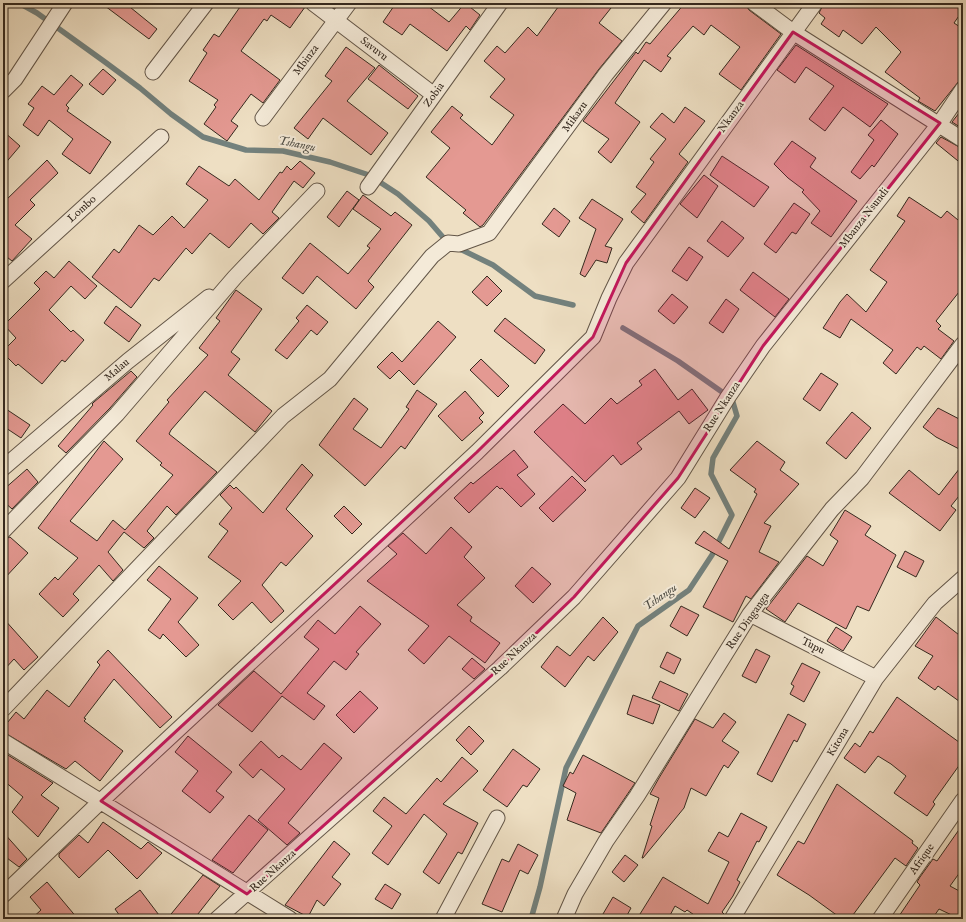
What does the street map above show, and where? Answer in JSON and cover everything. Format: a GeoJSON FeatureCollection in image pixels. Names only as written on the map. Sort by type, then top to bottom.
{"type":"FeatureCollection","features":[{"type":"Feature","properties":{"kind":"street"},"geometry":{"type":"LineString","coordinates":[[3,91],[15,79],[38,46],[64,3]]}},
{"type":"Feature","properties":{"kind":"street"},"geometry":{"type":"LineString","coordinates":[[152,72],[206,3]]}},
{"type":"Feature","properties":{"kind":"street","name":"Savuvu"},"geometry":{"type":"LineString","coordinates":[[313,3],[434,95]]}},
{"type":"Feature","properties":{"kind":"street","name":"Mbinza"},"geometry":{"type":"LineString","coordinates":[[263,118],[349,3]]}},
{"type":"Feature","properties":{"kind":"street","name":"Zobia"},"geometry":{"type":"LineString","coordinates":[[368,187],[500,3]]}},
{"type":"Feature","properties":{"kind":"street","name":"Mikazu"},"geometry":{"type":"LineString","coordinates":[[3,709],[283,416],[330,379],[432,256],[448,243],[459,244],[489,233],[606,74],[664,3]]}},
{"type":"Feature","properties":{"kind":"street"},"geometry":{"type":"LineString","coordinates":[[754,3],[793,32],[940,123],[963,140]]}},
{"type":"Feature","properties":{"kind":"street","name":"Nkanza"},"geometry":{"type":"LineString","coordinates":[[3,895],[101,801],[477,452],[593,337],[609,298],[626,263],[815,3]]}},
{"type":"Feature","properties":{"kind":"street","name":"Mbanza Nsundi"},"geometry":{"type":"LineString","coordinates":[[763,346],[940,123],[963,89]]}},
{"type":"Feature","properties":{"kind":"street","name":"Lombo"},"geometry":{"type":"LineString","coordinates":[[3,281],[161,137]]}},
{"type":"Feature","properties":{"kind":"street"},"geometry":{"type":"LineString","coordinates":[[3,531],[117,414],[235,277],[317,191]]}},
{"type":"Feature","properties":{"kind":"street","name":"Malau"},"geometry":{"type":"LineString","coordinates":[[3,468],[128,361],[235,277]]}},
{"type":"Feature","properties":{"kind":"street","name":"Rue Dinganga"},"geometry":{"type":"LineString","coordinates":[[564,919],[575,894],[606,841],[636,796],[750,614],[837,504],[862,478],[963,344]]}},
{"type":"Feature","properties":{"kind":"street","name":"Rue Nkanza"},"geometry":{"type":"LineString","coordinates":[[217,919],[247,894],[500,668],[574,597],[678,478],[728,396],[763,346]]}},
{"type":"Feature","properties":{"kind":"street","name":"Kitona"},"geometry":{"type":"LineString","coordinates":[[732,919],[876,678],[935,603],[963,578]]}},
{"type":"Feature","properties":{"kind":"street","name":"Tupu"},"geometry":{"type":"LineString","coordinates":[[750,614],[876,678]]}},
{"type":"Feature","properties":{"kind":"street"},"geometry":{"type":"LineString","coordinates":[[3,741],[101,801],[247,894],[290,919]]}},
{"type":"Feature","properties":{"kind":"street","name":"Afrique"},"geometry":{"type":"LineString","coordinates":[[880,919],[963,800]]}},
{"type":"Feature","properties":{"kind":"street"},"geometry":{"type":"LineString","coordinates":[[443,919],[497,818]]}},
{"type":"Feature","properties":{"kind":"highlighted area"},"geometry":{"type":"Polygon","coordinates":[[[793,32],[940,123],[763,346],[678,478],[574,597],[500,668],[247,894],[101,801],[477,452],[593,337],[626,263],[793,32]]]}},
{"type":"Feature","properties":{"kind":"building"},"geometry":{"type":"Polygon","coordinates":[[[101,3],[125,3],[157,29],[149,39],[101,3]]]}},
{"type":"Feature","properties":{"kind":"building"},"geometry":{"type":"Polygon","coordinates":[[[241,3],[304,3],[305,7],[290,28],[271,15],[267,21],[264,19],[241,51],[280,80],[263,103],[251,94],[231,121],[238,126],[227,141],[204,124],[216,107],[214,105],[218,100],[189,81],[207,53],[203,50],[214,34],[219,37],[242,4],[241,3]]]}},
{"type":"Feature","properties":{"kind":"building"},"geometry":{"type":"Polygon","coordinates":[[[396,3],[424,3],[449,22],[465,3],[480,15],[470,30],[466,26],[447,51],[410,24],[402,35],[383,22],[396,3]]]}},
{"type":"Feature","properties":{"kind":"building"},"geometry":{"type":"Polygon","coordinates":[[[561,3],[615,3],[599,23],[622,41],[599,69],[480,227],[463,213],[466,210],[426,177],[450,148],[431,132],[452,106],[463,115],[460,118],[492,145],[514,115],[490,97],[505,79],[484,61],[497,46],[505,53],[528,27],[537,36],[561,3]]]}},
{"type":"Feature","properties":{"kind":"building"},"geometry":{"type":"Polygon","coordinates":[[[685,3],[745,3],[749,10],[781,34],[741,90],[719,74],[740,47],[711,25],[704,35],[693,26],[667,56],[671,58],[661,72],[644,60],[615,103],[640,122],[611,163],[598,152],[609,139],[583,121],[636,52],[638,54],[646,42],[650,44],[685,3]]]}},
{"type":"Feature","properties":{"kind":"building"},"geometry":{"type":"Polygon","coordinates":[[[824,3],[963,3],[963,10],[954,23],[963,29],[963,76],[935,111],[918,101],[920,98],[885,72],[901,52],[876,27],[862,44],[843,30],[839,37],[821,24],[825,18],[819,13],[824,3]]]}},
{"type":"Feature","properties":{"kind":"building"},"geometry":{"type":"Polygon","coordinates":[[[796,45],[888,104],[870,127],[843,107],[825,131],[809,119],[834,86],[806,67],[795,83],[777,70],[796,45]]]}},
{"type":"Feature","properties":{"kind":"building"},"geometry":{"type":"Polygon","coordinates":[[[346,47],[375,68],[347,101],[388,133],[371,155],[323,118],[308,139],[294,128],[332,81],[325,76],[346,47]]]}},
{"type":"Feature","properties":{"kind":"building"},"geometry":{"type":"Polygon","coordinates":[[[379,65],[418,96],[408,109],[368,79],[379,65]]]}},
{"type":"Feature","properties":{"kind":"building"},"geometry":{"type":"Polygon","coordinates":[[[103,69],[116,80],[103,95],[89,84],[103,69]]]}},
{"type":"Feature","properties":{"kind":"building"},"geometry":{"type":"Polygon","coordinates":[[[71,75],[83,85],[66,105],[69,108],[67,111],[111,142],[90,174],[62,154],[73,139],[49,120],[38,136],[23,125],[34,108],[28,104],[42,86],[54,95],[71,75]]]}},
{"type":"Feature","properties":{"kind":"building"},"geometry":{"type":"Polygon","coordinates":[[[685,107],[705,121],[679,154],[688,162],[644,223],[631,212],[646,194],[636,187],[654,162],[650,159],[666,139],[650,127],[662,113],[674,123],[685,107]]]}},
{"type":"Feature","properties":{"kind":"building"},"geometry":{"type":"Polygon","coordinates":[[[963,108],[963,129],[952,122],[963,108]]]}},
{"type":"Feature","properties":{"kind":"building"},"geometry":{"type":"Polygon","coordinates":[[[881,120],[898,134],[874,167],[872,165],[860,179],[851,172],[874,140],[868,135],[881,120]]]}},
{"type":"Feature","properties":{"kind":"building"},"geometry":{"type":"Polygon","coordinates":[[[3,131],[20,146],[3,166],[3,131]]]}},
{"type":"Feature","properties":{"kind":"building"},"geometry":{"type":"Polygon","coordinates":[[[941,137],[963,149],[963,165],[936,143],[941,137]]]}},
{"type":"Feature","properties":{"kind":"building"},"geometry":{"type":"Polygon","coordinates":[[[792,141],[816,158],[810,167],[857,201],[831,237],[811,223],[820,211],[802,192],[804,190],[788,178],[774,164],[792,141]]]}},
{"type":"Feature","properties":{"kind":"building"},"geometry":{"type":"Polygon","coordinates":[[[722,156],[769,187],[754,207],[710,175],[722,156]]]}},
{"type":"Feature","properties":{"kind":"building"},"geometry":{"type":"Polygon","coordinates":[[[47,160],[58,173],[30,200],[35,205],[15,225],[32,239],[12,261],[3,254],[3,203],[47,160]]]}},
{"type":"Feature","properties":{"kind":"building"},"geometry":{"type":"Polygon","coordinates":[[[300,161],[315,173],[303,188],[294,181],[272,212],[279,218],[263,234],[251,223],[229,248],[210,233],[192,254],[186,248],[159,281],[154,278],[131,308],[92,277],[114,249],[119,253],[139,225],[153,235],[172,216],[184,228],[208,200],[186,184],[199,166],[229,186],[235,179],[259,200],[280,172],[282,173],[287,166],[291,170],[300,161]]]}},
{"type":"Feature","properties":{"kind":"building"},"geometry":{"type":"Polygon","coordinates":[[[704,175],[718,186],[697,218],[680,204],[704,175]]]}},
{"type":"Feature","properties":{"kind":"building"},"geometry":{"type":"Polygon","coordinates":[[[347,191],[359,200],[339,227],[327,217],[347,191]]]}},
{"type":"Feature","properties":{"kind":"building"},"geometry":{"type":"Polygon","coordinates":[[[363,195],[391,216],[395,212],[412,225],[368,281],[374,287],[356,309],[317,276],[303,294],[282,278],[310,243],[348,274],[370,248],[367,246],[381,229],[353,209],[363,195]]]}},
{"type":"Feature","properties":{"kind":"building"},"geometry":{"type":"Polygon","coordinates":[[[909,197],[941,218],[947,211],[963,224],[963,287],[936,321],[941,326],[938,329],[954,341],[941,359],[924,346],[921,350],[917,347],[896,374],[883,363],[893,350],[851,319],[840,338],[823,328],[847,294],[866,312],[887,282],[870,270],[905,221],[897,216],[909,197]]]}},
{"type":"Feature","properties":{"kind":"building"},"geometry":{"type":"Polygon","coordinates":[[[592,199],[623,219],[605,246],[612,248],[607,263],[596,260],[585,277],[580,274],[596,229],[579,218],[592,199]]]}},
{"type":"Feature","properties":{"kind":"building"},"geometry":{"type":"Polygon","coordinates":[[[794,203],[810,214],[796,234],[792,232],[776,253],[764,244],[794,203]]]}},
{"type":"Feature","properties":{"kind":"building"},"geometry":{"type":"Polygon","coordinates":[[[554,208],[570,221],[559,237],[542,224],[554,208]]]}},
{"type":"Feature","properties":{"kind":"building"},"geometry":{"type":"Polygon","coordinates":[[[722,221],[744,238],[728,257],[707,241],[722,221]]]}},
{"type":"Feature","properties":{"kind":"building"},"geometry":{"type":"Polygon","coordinates":[[[689,247],[703,257],[687,281],[672,271],[689,247]]]}},
{"type":"Feature","properties":{"kind":"building"},"geometry":{"type":"Polygon","coordinates":[[[69,261],[97,286],[85,299],[71,286],[49,310],[71,332],[73,330],[84,340],[65,362],[62,360],[42,384],[18,364],[16,366],[3,353],[3,351],[16,338],[4,325],[40,289],[34,283],[46,271],[54,278],[69,261]]]}},
{"type":"Feature","properties":{"kind":"building"},"geometry":{"type":"Polygon","coordinates":[[[753,272],[789,299],[775,317],[740,290],[753,272]]]}},
{"type":"Feature","properties":{"kind":"building"},"geometry":{"type":"Polygon","coordinates":[[[487,276],[502,291],[487,306],[472,292],[487,276]]]}},
{"type":"Feature","properties":{"kind":"building"},"geometry":{"type":"Polygon","coordinates":[[[236,290],[262,309],[231,352],[240,359],[228,375],[272,411],[255,432],[205,391],[169,434],[217,472],[176,515],[167,506],[147,531],[154,538],[144,548],[124,532],[108,552],[123,570],[113,581],[99,565],[73,594],[79,600],[63,617],[39,594],[55,577],[58,580],[78,558],[38,528],[104,441],[123,459],[70,521],[97,541],[113,520],[125,530],[173,475],[160,465],[162,463],[136,441],[169,402],[167,400],[208,355],[199,348],[220,321],[216,318],[236,290]]]}},
{"type":"Feature","properties":{"kind":"building"},"geometry":{"type":"Polygon","coordinates":[[[672,294],[688,307],[674,324],[658,311],[672,294]]]}},
{"type":"Feature","properties":{"kind":"building"},"geometry":{"type":"Polygon","coordinates":[[[726,299],[739,309],[723,333],[709,323],[726,299]]]}},
{"type":"Feature","properties":{"kind":"building"},"geometry":{"type":"Polygon","coordinates":[[[307,305],[328,322],[317,335],[311,330],[287,359],[275,350],[299,321],[296,318],[307,305]]]}},
{"type":"Feature","properties":{"kind":"building"},"geometry":{"type":"Polygon","coordinates":[[[116,306],[141,325],[129,342],[104,323],[116,306]]]}},
{"type":"Feature","properties":{"kind":"building"},"geometry":{"type":"Polygon","coordinates":[[[505,318],[545,350],[535,364],[494,331],[505,318]]]}},
{"type":"Feature","properties":{"kind":"building"},"geometry":{"type":"Polygon","coordinates":[[[438,321],[456,337],[414,385],[399,370],[390,379],[377,367],[392,352],[402,362],[438,321]]]}},
{"type":"Feature","properties":{"kind":"building"},"geometry":{"type":"Polygon","coordinates":[[[481,359],[509,386],[498,397],[470,370],[481,359]]]}},
{"type":"Feature","properties":{"kind":"building"},"geometry":{"type":"Polygon","coordinates":[[[655,369],[678,400],[692,389],[708,410],[689,424],[679,411],[637,443],[642,449],[621,465],[613,455],[585,482],[534,432],[563,404],[585,424],[611,398],[617,404],[642,385],[639,381],[655,369]]]}},
{"type":"Feature","properties":{"kind":"building"},"geometry":{"type":"Polygon","coordinates":[[[131,371],[137,377],[110,408],[66,453],[58,446],[93,405],[92,404],[131,371]]]}},
{"type":"Feature","properties":{"kind":"building"},"geometry":{"type":"Polygon","coordinates":[[[821,373],[838,384],[820,411],[803,399],[821,373]]]}},
{"type":"Feature","properties":{"kind":"building"},"geometry":{"type":"Polygon","coordinates":[[[417,390],[437,404],[405,449],[401,446],[365,486],[319,445],[354,398],[368,409],[353,429],[381,448],[409,409],[406,407],[417,390]]]}},
{"type":"Feature","properties":{"kind":"building"},"geometry":{"type":"Polygon","coordinates":[[[465,391],[484,413],[479,418],[483,422],[462,441],[438,416],[465,391]]]}},
{"type":"Feature","properties":{"kind":"building"},"geometry":{"type":"Polygon","coordinates":[[[3,407],[30,425],[21,438],[3,426],[3,407]]]}},
{"type":"Feature","properties":{"kind":"building"},"geometry":{"type":"Polygon","coordinates":[[[938,408],[963,421],[963,451],[936,437],[923,427],[938,408]]]}},
{"type":"Feature","properties":{"kind":"building"},"geometry":{"type":"Polygon","coordinates":[[[852,412],[871,428],[846,459],[826,443],[852,412]]]}},
{"type":"Feature","properties":{"kind":"building"},"geometry":{"type":"Polygon","coordinates":[[[757,441],[785,462],[780,470],[799,484],[764,523],[771,526],[759,552],[779,562],[751,599],[746,596],[733,622],[703,607],[728,561],[695,543],[704,531],[729,549],[757,494],[754,492],[756,489],[730,470],[757,441]]]}},
{"type":"Feature","properties":{"kind":"building"},"geometry":{"type":"Polygon","coordinates":[[[514,450],[528,467],[517,475],[535,494],[521,507],[502,488],[500,489],[497,486],[469,513],[454,498],[471,482],[473,484],[514,450]]]}},
{"type":"Feature","properties":{"kind":"building"},"geometry":{"type":"Polygon","coordinates":[[[302,464],[313,475],[286,509],[313,536],[286,566],[281,562],[262,585],[284,611],[271,623],[252,602],[233,620],[218,605],[241,581],[208,557],[228,531],[219,524],[232,508],[220,495],[230,485],[234,489],[236,487],[263,513],[302,464]]]}},
{"type":"Feature","properties":{"kind":"building"},"geometry":{"type":"Polygon","coordinates":[[[963,464],[963,491],[951,506],[956,510],[940,531],[889,493],[909,470],[939,495],[963,464]]]}},
{"type":"Feature","properties":{"kind":"building"},"geometry":{"type":"Polygon","coordinates":[[[27,469],[38,482],[12,509],[3,501],[3,490],[27,469]]]}},
{"type":"Feature","properties":{"kind":"building"},"geometry":{"type":"Polygon","coordinates":[[[572,476],[586,490],[553,522],[539,508],[572,476]]]}},
{"type":"Feature","properties":{"kind":"building"},"geometry":{"type":"Polygon","coordinates":[[[695,488],[710,498],[695,518],[681,508],[695,488]]]}},
{"type":"Feature","properties":{"kind":"building"},"geometry":{"type":"Polygon","coordinates":[[[344,506],[362,524],[352,534],[334,516],[344,506]]]}},
{"type":"Feature","properties":{"kind":"building"},"geometry":{"type":"Polygon","coordinates":[[[845,510],[871,526],[865,535],[896,555],[869,611],[857,606],[846,629],[798,603],[785,622],[766,609],[807,556],[823,566],[838,541],[830,535],[845,510]]]}},
{"type":"Feature","properties":{"kind":"building"},"geometry":{"type":"Polygon","coordinates":[[[451,527],[472,547],[464,557],[485,578],[457,605],[472,617],[470,621],[500,643],[485,663],[449,636],[424,664],[408,650],[429,626],[367,581],[397,554],[388,546],[403,533],[426,554],[451,527]]]}},
{"type":"Feature","properties":{"kind":"building"},"geometry":{"type":"Polygon","coordinates":[[[10,537],[28,553],[3,580],[3,540],[10,537]]]}},
{"type":"Feature","properties":{"kind":"building"},"geometry":{"type":"Polygon","coordinates":[[[905,551],[924,561],[916,577],[897,567],[905,551]]]}},
{"type":"Feature","properties":{"kind":"building"},"geometry":{"type":"Polygon","coordinates":[[[159,566],[198,598],[178,622],[199,645],[186,657],[163,634],[160,639],[148,630],[171,599],[147,580],[159,566]]]}},
{"type":"Feature","properties":{"kind":"building"},"geometry":{"type":"Polygon","coordinates":[[[532,567],[551,584],[533,603],[515,586],[532,567]]]}},
{"type":"Feature","properties":{"kind":"building"},"geometry":{"type":"Polygon","coordinates":[[[360,606],[381,624],[356,652],[359,654],[346,670],[334,661],[307,693],[325,706],[314,720],[282,696],[252,732],[218,705],[254,671],[281,694],[319,649],[304,637],[318,620],[335,634],[360,606]]]}},
{"type":"Feature","properties":{"kind":"building"},"geometry":{"type":"Polygon","coordinates":[[[681,606],[699,615],[687,636],[670,626],[681,606]]]}},
{"type":"Feature","properties":{"kind":"building"},"geometry":{"type":"Polygon","coordinates":[[[603,617],[618,632],[594,661],[588,656],[565,687],[541,667],[557,646],[570,656],[603,617]]]}},
{"type":"Feature","properties":{"kind":"building"},"geometry":{"type":"Polygon","coordinates":[[[936,617],[963,638],[963,704],[938,686],[935,690],[918,678],[933,656],[915,646],[936,617]]]}},
{"type":"Feature","properties":{"kind":"building"},"geometry":{"type":"Polygon","coordinates":[[[3,618],[38,657],[24,670],[14,659],[3,671],[3,618]]]}},
{"type":"Feature","properties":{"kind":"building"},"geometry":{"type":"Polygon","coordinates":[[[836,627],[852,637],[843,651],[827,641],[836,627]]]}},
{"type":"Feature","properties":{"kind":"building"},"geometry":{"type":"Polygon","coordinates":[[[756,649],[770,656],[756,683],[742,676],[756,649]]]}},
{"type":"Feature","properties":{"kind":"building"},"geometry":{"type":"Polygon","coordinates":[[[108,650],[172,717],[160,728],[114,679],[84,718],[86,719],[84,721],[123,751],[100,781],[75,761],[66,769],[3,732],[3,728],[16,712],[24,719],[47,690],[69,707],[100,665],[97,662],[108,650]]]}},
{"type":"Feature","properties":{"kind":"building"},"geometry":{"type":"Polygon","coordinates":[[[667,652],[681,659],[674,674],[660,667],[667,652]]]}},
{"type":"Feature","properties":{"kind":"building"},"geometry":{"type":"Polygon","coordinates":[[[472,658],[485,669],[474,679],[462,669],[472,658]]]}},
{"type":"Feature","properties":{"kind":"building"},"geometry":{"type":"Polygon","coordinates":[[[802,663],[820,672],[804,702],[790,694],[794,686],[791,684],[802,663]]]}},
{"type":"Feature","properties":{"kind":"building"},"geometry":{"type":"Polygon","coordinates":[[[660,681],[688,694],[679,711],[652,698],[660,681]]]}},
{"type":"Feature","properties":{"kind":"building"},"geometry":{"type":"Polygon","coordinates":[[[360,691],[378,708],[354,733],[336,715],[360,691]]]}},
{"type":"Feature","properties":{"kind":"building"},"geometry":{"type":"Polygon","coordinates":[[[633,695],[660,705],[653,724],[627,714],[633,695]]]}},
{"type":"Feature","properties":{"kind":"building"},"geometry":{"type":"Polygon","coordinates":[[[897,697],[963,745],[963,760],[933,802],[935,804],[927,816],[894,793],[906,776],[891,764],[878,756],[865,773],[844,758],[855,743],[860,747],[870,731],[873,733],[897,697]]]}},
{"type":"Feature","properties":{"kind":"building"},"geometry":{"type":"Polygon","coordinates":[[[724,713],[736,722],[722,741],[739,752],[728,768],[724,765],[706,796],[691,788],[684,808],[642,858],[652,826],[650,825],[659,798],[650,794],[659,778],[695,719],[713,728],[724,713]]]}},
{"type":"Feature","properties":{"kind":"building"},"geometry":{"type":"Polygon","coordinates":[[[788,714],[806,724],[797,742],[794,740],[772,782],[757,774],[788,714]]]}},
{"type":"Feature","properties":{"kind":"building"},"geometry":{"type":"Polygon","coordinates":[[[469,726],[484,741],[471,755],[456,740],[469,726]]]}},
{"type":"Feature","properties":{"kind":"building"},"geometry":{"type":"Polygon","coordinates":[[[188,736],[232,772],[216,791],[224,797],[210,813],[182,791],[198,771],[175,752],[188,736]]]}},
{"type":"Feature","properties":{"kind":"building"},"geometry":{"type":"Polygon","coordinates":[[[261,741],[279,758],[282,755],[301,770],[324,743],[342,758],[288,823],[300,833],[287,845],[258,820],[285,789],[261,769],[253,778],[239,765],[261,741]]]}},
{"type":"Feature","properties":{"kind":"building"},"geometry":{"type":"Polygon","coordinates":[[[513,749],[540,769],[527,787],[523,785],[507,807],[483,790],[513,749]]]}},
{"type":"Feature","properties":{"kind":"building"},"geometry":{"type":"Polygon","coordinates":[[[3,752],[53,783],[41,795],[59,808],[38,837],[12,812],[23,797],[3,780],[3,752]]]}},
{"type":"Feature","properties":{"kind":"building"},"geometry":{"type":"Polygon","coordinates":[[[583,755],[635,783],[601,833],[567,820],[576,793],[563,786],[570,772],[573,774],[583,755]]]}},
{"type":"Feature","properties":{"kind":"building"},"geometry":{"type":"Polygon","coordinates":[[[462,757],[478,771],[443,804],[478,823],[462,854],[458,852],[439,884],[423,872],[447,834],[424,814],[388,865],[372,853],[392,826],[373,811],[384,797],[406,814],[437,778],[441,782],[462,757]]]}},
{"type":"Feature","properties":{"kind":"building"},"geometry":{"type":"Polygon","coordinates":[[[837,784],[913,841],[912,843],[918,848],[906,866],[895,858],[850,919],[842,919],[809,895],[777,875],[798,841],[804,844],[837,784]]]}},
{"type":"Feature","properties":{"kind":"building"},"geometry":{"type":"Polygon","coordinates":[[[741,813],[767,827],[759,842],[757,841],[737,880],[740,882],[733,896],[722,912],[724,914],[723,919],[700,919],[687,910],[685,912],[675,906],[668,919],[649,919],[640,914],[663,877],[708,904],[729,862],[708,851],[719,832],[728,837],[741,813]]]}},
{"type":"Feature","properties":{"kind":"building"},"geometry":{"type":"Polygon","coordinates":[[[249,815],[268,830],[233,873],[212,860],[249,815]]]}},
{"type":"Feature","properties":{"kind":"building"},"geometry":{"type":"Polygon","coordinates":[[[103,822],[141,849],[148,842],[162,853],[137,879],[108,850],[79,878],[59,857],[59,854],[79,835],[88,843],[103,822]]]}},
{"type":"Feature","properties":{"kind":"building"},"geometry":{"type":"Polygon","coordinates":[[[963,824],[963,868],[950,886],[963,893],[963,908],[958,918],[939,909],[932,919],[897,919],[920,885],[917,882],[920,877],[933,859],[937,861],[963,824]]]}},
{"type":"Feature","properties":{"kind":"building"},"geometry":{"type":"Polygon","coordinates":[[[3,832],[27,859],[19,867],[3,855],[3,832]]]}},
{"type":"Feature","properties":{"kind":"building"},"geometry":{"type":"Polygon","coordinates":[[[334,841],[350,854],[332,877],[341,884],[324,906],[317,900],[308,917],[285,905],[334,841]]]}},
{"type":"Feature","properties":{"kind":"building"},"geometry":{"type":"Polygon","coordinates":[[[518,844],[538,855],[528,874],[520,870],[502,912],[482,904],[502,859],[509,862],[518,844]]]}},
{"type":"Feature","properties":{"kind":"building"},"geometry":{"type":"Polygon","coordinates":[[[625,855],[638,865],[624,882],[612,872],[625,855]]]}},
{"type":"Feature","properties":{"kind":"building"},"geometry":{"type":"Polygon","coordinates":[[[203,875],[220,886],[194,919],[167,919],[203,875]]]}},
{"type":"Feature","properties":{"kind":"building"},"geometry":{"type":"Polygon","coordinates":[[[47,882],[78,919],[31,919],[41,910],[30,897],[47,882]]]}},
{"type":"Feature","properties":{"kind":"building"},"geometry":{"type":"Polygon","coordinates":[[[385,884],[401,894],[392,909],[375,899],[385,884]]]}},
{"type":"Feature","properties":{"kind":"building"},"geometry":{"type":"Polygon","coordinates":[[[140,890],[162,919],[122,919],[115,909],[140,890]]]}},
{"type":"Feature","properties":{"kind":"building"},"geometry":{"type":"Polygon","coordinates":[[[613,897],[631,908],[625,919],[600,919],[613,897]]]}},
{"type":"Feature","properties":{"kind":"waterway","name":"Tshangu"},"geometry":{"type":"LineString","coordinates":[[19,3],[37,13],[105,62],[203,137],[246,150],[283,151],[330,162],[369,175],[398,194],[429,221],[448,243]]}},
{"type":"Feature","properties":{"kind":"waterway","name":"Tshangu"},"geometry":{"type":"LineString","coordinates":[[458,248],[493,265],[535,296],[573,305]]}},
{"type":"Feature","properties":{"kind":"waterway","name":"Tshangu"},"geometry":{"type":"LineString","coordinates":[[531,919],[540,887],[566,768],[638,626],[689,590],[712,555],[732,515],[711,474],[713,458],[737,416],[732,399],[678,361],[623,328]]}}]}
